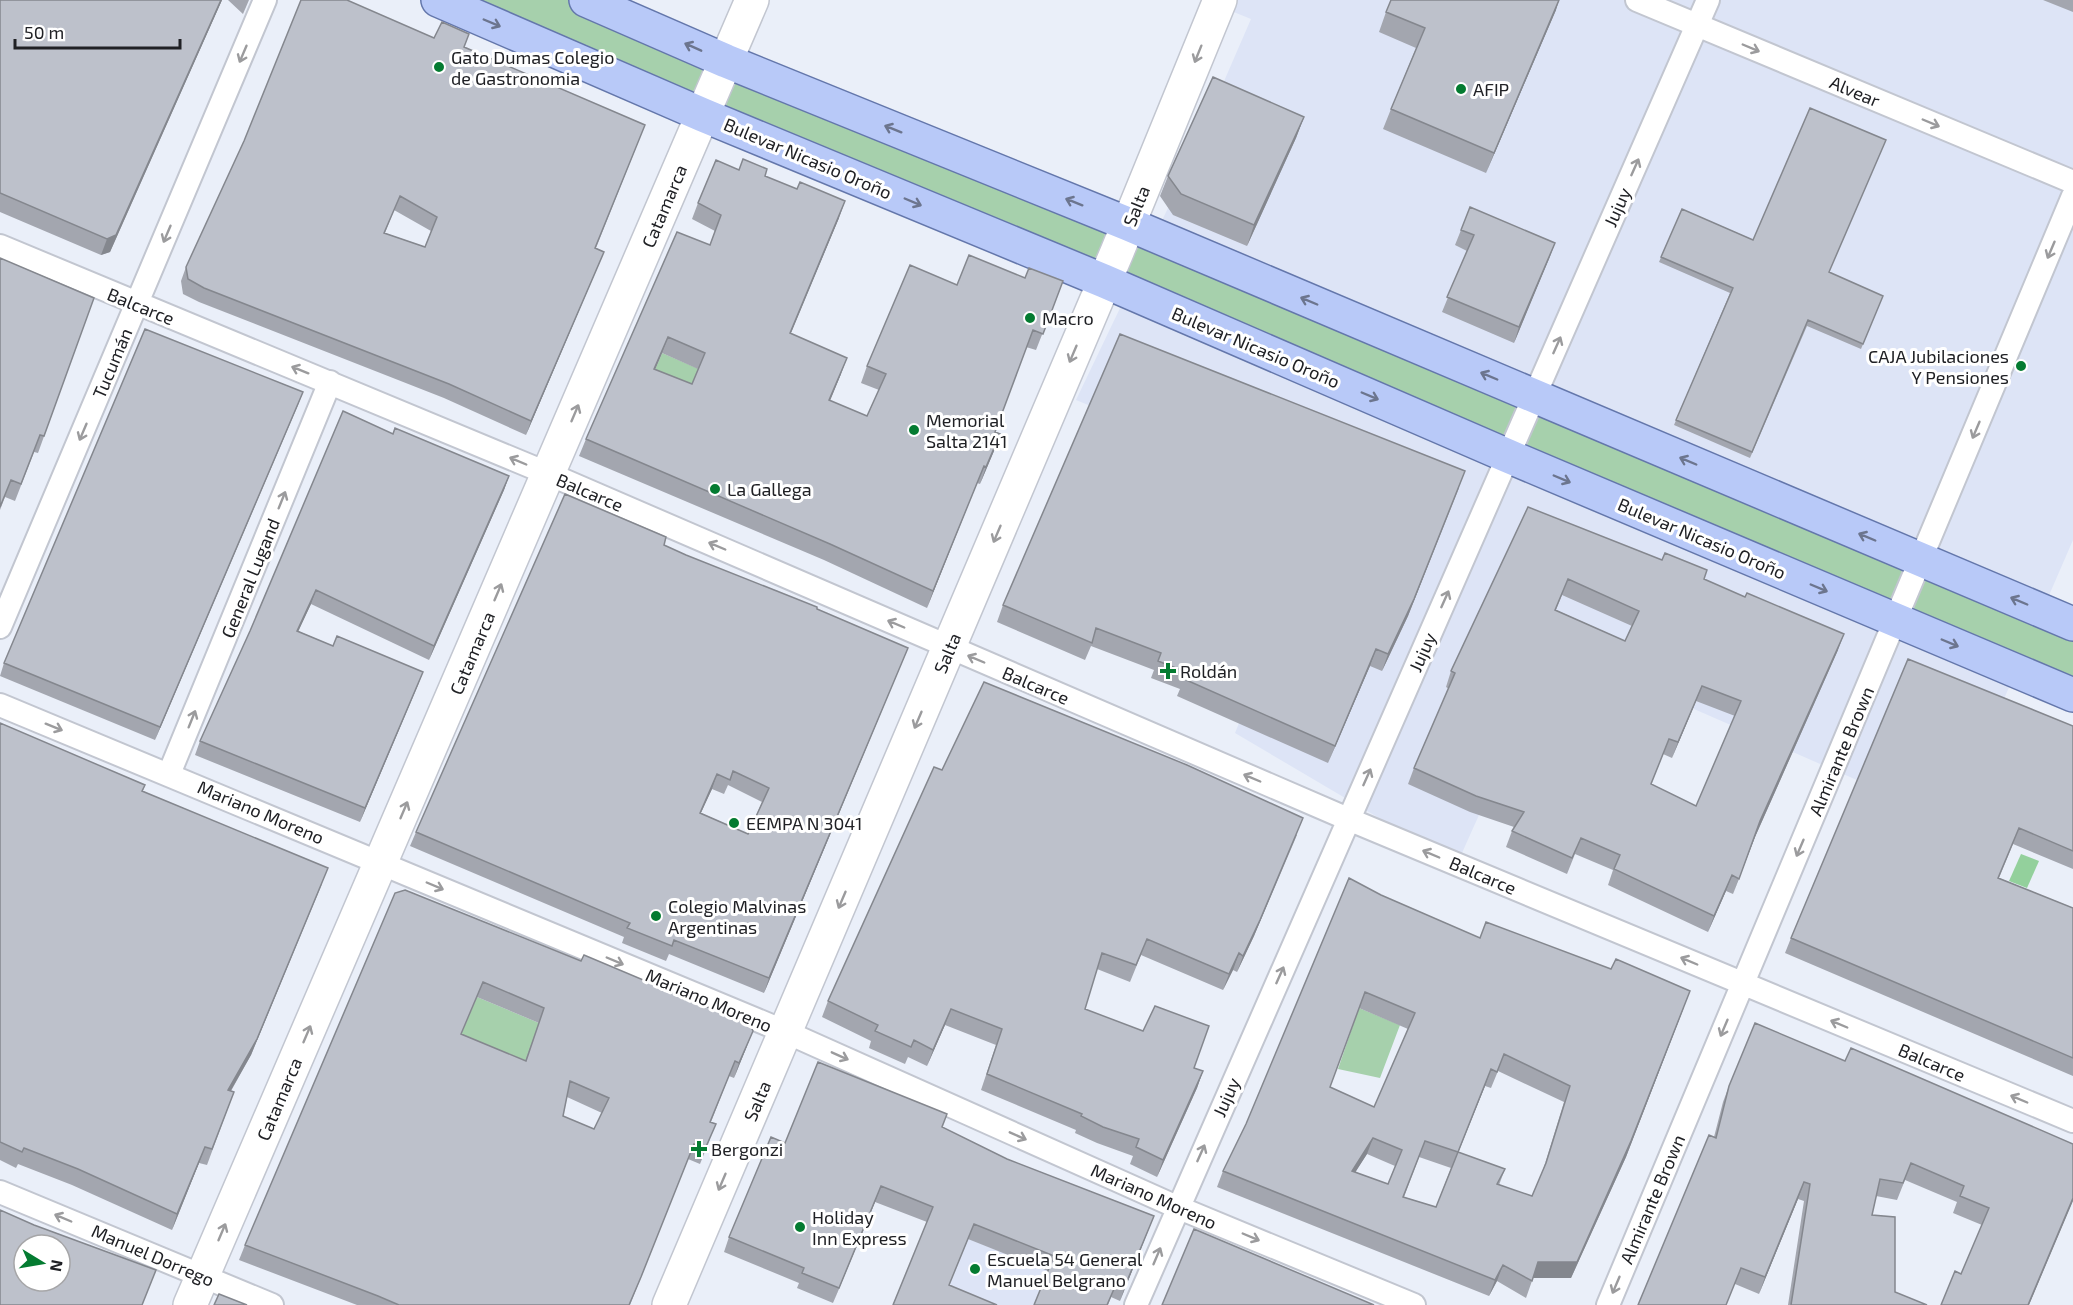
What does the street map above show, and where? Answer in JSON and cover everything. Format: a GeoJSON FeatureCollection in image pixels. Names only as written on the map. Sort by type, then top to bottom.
{"type":"FeatureCollection","features":[{"type":"Feature","properties":{"kind":"main road","name":"Bulevar Nicasio Oroño"},"geometry":{"type":"LineString","coordinates":[[438,0],[703,115],[1104,281],[1508,456],[2073,695]]}},
{"type":"Feature","properties":{"kind":"main road"},"geometry":{"type":"LineString","coordinates":[[586,0],[726,61],[1128,224],[2073,624]]}},
{"type":"Feature","properties":{"kind":"main road","name":"Catamarca"},"geometry":{"type":"LineString","coordinates":[[196,1290],[752,0]]}},
{"type":"Feature","properties":{"kind":"main road","name":"Salta"},"geometry":{"type":"LineString","coordinates":[[669,1305],[1104,281],[1220,0]]}},
{"type":"Feature","properties":{"kind":"street","name":"Tucumán"},"geometry":{"type":"LineString","coordinates":[[0,627],[265,0]]}},
{"type":"Feature","properties":{"kind":"street","name":"Alvear"},"geometry":{"type":"LineString","coordinates":[[1637,0],[2073,182]]}},
{"type":"Feature","properties":{"kind":"street","name":"Jujuy"},"geometry":{"type":"LineString","coordinates":[[1136,1305],[1708,0]]}},
{"type":"Feature","properties":{"kind":"street","name":"Almirante Brown"},"geometry":{"type":"LineString","coordinates":[[1608,1305],[2073,196]]}},
{"type":"Feature","properties":{"kind":"street","name":"Balcarce"},"geometry":{"type":"LineString","coordinates":[[0,246],[137,305],[330,382],[549,474],[1348,819],[2073,1121]]}},
{"type":"Feature","properties":{"kind":"street","name":"General Lugand"},"geometry":{"type":"LineString","coordinates":[[169,774],[330,382]]}},
{"type":"Feature","properties":{"kind":"street","name":"Mariano Moreno"},"geometry":{"type":"LineString","coordinates":[[0,705],[786,1032],[1178,1207],[1414,1305]]}},
{"type":"Feature","properties":{"kind":"street","name":"Manuel Dorrego"},"geometry":{"type":"LineString","coordinates":[[0,1192],[196,1290],[273,1305]]}},
{"type":"Feature","properties":{"kind":"shaded area"},"geometry":{"type":"Polygon","coordinates":[[[438,0],[586,0],[2073,624],[2073,695],[438,0]]]}},
{"type":"Feature","properties":{"kind":"shaded area"},"geometry":{"type":"Polygon","coordinates":[[[1204,0],[2054,0],[2073,7],[2073,540],[1951,821],[1554,648],[1457,864],[1235,733],[1329,503],[1076,400],[1179,185],[1251,19],[1204,0]]]}},
{"type":"Feature","properties":{"kind":"shaded area"},"geometry":{"type":"Polygon","coordinates":[[[662,353],[699,369],[686,401],[648,386],[662,353]]]}},
{"type":"Feature","properties":{"kind":"shaded area"},"geometry":{"type":"Polygon","coordinates":[[[2021,854],[2039,861],[2027,888],[2009,881],[2021,854]]]}},
{"type":"Feature","properties":{"kind":"shaded area"},"geometry":{"type":"Polygon","coordinates":[[[477,997],[539,1023],[520,1077],[455,1049],[477,997]]]}},
{"type":"Feature","properties":{"kind":"shaded area"},"geometry":{"type":"Polygon","coordinates":[[[1359,1008],[1400,1025],[1380,1078],[1338,1069],[1359,1008]]]}},
{"type":"Feature","properties":{"kind":"shaded area","name":"Escuela 54 General Manuel Belgrano"},"geometry":{"type":"Polygon","coordinates":[[[928,1222],[1111,1297],[1108,1305],[894,1305],[928,1222]]]}},
{"type":"Feature","properties":{"kind":"building"},"geometry":{"type":"Polygon","coordinates":[[[0,0],[221,0],[116,235],[107,239],[0,193],[0,0]]]}},
{"type":"Feature","properties":{"kind":"building"},"geometry":{"type":"Polygon","coordinates":[[[301,0],[347,0],[434,38],[442,22],[469,34],[464,47],[645,125],[595,248],[604,252],[531,421],[449,384],[204,288],[188,279],[186,267],[244,141],[301,0]],[[400,196],[384,233],[425,247],[437,217],[400,196]]]}},
{"type":"Feature","properties":{"kind":"building","name":"AFIP"},"geometry":{"type":"Polygon","coordinates":[[[1391,0],[1559,0],[1494,153],[1391,109],[1425,28],[1386,12],[1391,0]]]}},
{"type":"Feature","properties":{"kind":"building"},"geometry":{"type":"Polygon","coordinates":[[[1213,77],[1304,117],[1254,225],[1181,194],[1168,176],[1213,77]]]}},
{"type":"Feature","properties":{"kind":"building"},"geometry":{"type":"Polygon","coordinates":[[[1810,108],[1886,140],[1829,272],[1883,296],[1863,344],[1808,320],[1752,452],[1676,420],[1733,288],[1661,257],[1682,209],[1753,240],[1810,108]]]}},
{"type":"Feature","properties":{"kind":"building"},"geometry":{"type":"Polygon","coordinates":[[[743,159],[767,169],[765,176],[797,189],[800,182],[845,201],[790,333],[847,358],[829,400],[867,416],[886,374],[867,366],[910,265],[957,285],[969,255],[1025,278],[1029,268],[1063,281],[1043,334],[1033,330],[995,432],[1000,434],[986,467],[984,466],[933,591],[586,439],[677,232],[710,245],[721,215],[698,203],[716,160],[739,170],[743,159]],[[668,337],[654,369],[692,384],[705,353],[668,337]]]}},
{"type":"Feature","properties":{"kind":"building"},"geometry":{"type":"Polygon","coordinates":[[[1470,207],[1555,243],[1519,327],[1447,297],[1474,235],[1461,230],[1470,207]]]}},
{"type":"Feature","properties":{"kind":"building"},"geometry":{"type":"Polygon","coordinates":[[[0,258],[94,298],[44,436],[40,435],[21,484],[11,480],[0,507],[0,258]]]}},
{"type":"Feature","properties":{"kind":"building"},"geometry":{"type":"Polygon","coordinates":[[[145,329],[303,392],[160,727],[4,663],[145,329]]]}},
{"type":"Feature","properties":{"kind":"building"},"geometry":{"type":"Polygon","coordinates":[[[1120,334],[1465,471],[1414,599],[1388,654],[1376,649],[1335,746],[1184,679],[1186,672],[1158,661],[1161,653],[1096,628],[1092,643],[1003,605],[1120,334]]]}},
{"type":"Feature","properties":{"kind":"building"},"geometry":{"type":"Polygon","coordinates":[[[343,411],[393,434],[395,428],[509,476],[434,646],[316,590],[297,631],[333,646],[337,636],[423,672],[365,808],[200,741],[250,631],[343,411]]]}},
{"type":"Feature","properties":{"kind":"building"},"geometry":{"type":"Polygon","coordinates":[[[565,494],[666,537],[664,545],[686,555],[817,607],[817,609],[908,648],[769,978],[674,940],[672,946],[627,928],[630,923],[416,832],[565,494]],[[733,771],[730,780],[717,774],[700,813],[748,834],[769,788],[733,771]]]}},
{"type":"Feature","properties":{"kind":"building"},"geometry":{"type":"Polygon","coordinates":[[[1528,507],[1662,560],[1665,553],[1707,570],[1704,579],[1745,597],[1747,593],[1844,634],[1760,821],[1739,879],[1732,875],[1714,916],[1614,869],[1620,855],[1581,838],[1572,858],[1512,831],[1524,812],[1476,796],[1414,768],[1455,673],[1451,671],[1528,507]],[[1568,579],[1555,610],[1625,641],[1639,611],[1568,579]],[[1702,686],[1678,742],[1669,739],[1651,784],[1696,806],[1741,701],[1702,686]]]}},
{"type":"Feature","properties":{"kind":"building"},"geometry":{"type":"Polygon","coordinates":[[[1908,659],[2073,726],[2073,851],[2019,828],[1998,878],[2073,908],[2073,1058],[1791,938],[1908,659]]]}},
{"type":"Feature","properties":{"kind":"building"},"geometry":{"type":"Polygon","coordinates":[[[984,682],[1187,765],[1303,818],[1243,956],[1239,953],[1229,974],[1147,939],[1136,965],[1102,953],[1085,1009],[1143,1031],[1155,1006],[1209,1026],[1194,1068],[1203,1071],[1163,1160],[1136,1147],[1139,1139],[1103,1127],[1081,1116],[1082,1114],[987,1074],[1002,1029],[951,1009],[933,1050],[914,1040],[911,1047],[875,1031],[878,1025],[828,1001],[934,767],[942,770],[984,682]]]}},
{"type":"Feature","properties":{"kind":"building"},"geometry":{"type":"Polygon","coordinates":[[[0,723],[145,785],[142,791],[328,868],[257,1039],[228,1090],[234,1092],[212,1149],[205,1147],[177,1214],[78,1169],[24,1148],[22,1152],[0,1142],[0,723]]]}},
{"type":"Feature","properties":{"kind":"building"},"geometry":{"type":"Polygon","coordinates":[[[1349,878],[1381,895],[1480,938],[1486,922],[1611,969],[1616,959],[1690,991],[1631,1141],[1577,1262],[1538,1262],[1532,1281],[1503,1265],[1495,1280],[1223,1171],[1246,1124],[1349,878]],[[1365,992],[1330,1087],[1374,1107],[1415,1013],[1365,992]],[[1504,1054],[1497,1072],[1491,1069],[1458,1152],[1505,1169],[1497,1184],[1532,1196],[1546,1163],[1570,1086],[1504,1054]],[[1373,1138],[1352,1171],[1388,1184],[1402,1150],[1373,1138]],[[1425,1141],[1403,1197],[1436,1207],[1458,1152],[1425,1141]]]}},
{"type":"Feature","properties":{"kind":"building"},"geometry":{"type":"Polygon","coordinates":[[[405,890],[581,961],[584,955],[750,1025],[753,1031],[739,1063],[735,1061],[710,1122],[716,1124],[705,1149],[694,1144],[629,1305],[399,1305],[245,1245],[395,893],[405,890]],[[483,982],[461,1034],[526,1061],[544,1008],[483,982]],[[570,1081],[563,1116],[594,1129],[609,1098],[570,1081]]]}},
{"type":"Feature","properties":{"kind":"building"},"geometry":{"type":"Polygon","coordinates":[[[1755,1023],[1845,1061],[1851,1048],[2073,1144],[2073,1198],[2028,1305],[1941,1305],[1955,1271],[1961,1274],[1989,1208],[1960,1196],[1964,1186],[1911,1163],[1903,1183],[1880,1179],[1872,1215],[1895,1217],[1895,1292],[1927,1305],[1791,1305],[1810,1184],[1804,1182],[1765,1277],[1741,1268],[1726,1305],[1638,1305],[1709,1135],[1716,1138],[1729,1086],[1755,1023]]]}},
{"type":"Feature","properties":{"kind":"building"},"geometry":{"type":"Polygon","coordinates":[[[818,1062],[947,1114],[942,1127],[1007,1159],[1154,1216],[1125,1286],[1117,1282],[1107,1305],[1034,1305],[1054,1256],[974,1224],[949,1285],[997,1305],[893,1305],[933,1207],[881,1186],[839,1288],[802,1273],[804,1268],[729,1237],[771,1137],[785,1143],[818,1062]]]}},
{"type":"Feature","properties":{"kind":"building"},"geometry":{"type":"Polygon","coordinates":[[[0,1210],[56,1233],[12,1233],[12,1293],[72,1293],[72,1239],[156,1270],[142,1305],[0,1305],[0,1210]]]}},
{"type":"Feature","properties":{"kind":"building"},"geometry":{"type":"Polygon","coordinates":[[[1194,1229],[1374,1305],[1162,1305],[1194,1229]]]}},
{"type":"Feature","properties":{"kind":"building"},"geometry":{"type":"Polygon","coordinates":[[[219,1294],[247,1305],[214,1305],[219,1294]]]}},
{"type":"Feature","properties":{"kind":"place","name":"Gato Dumas Colegio de Gastronomia"},"geometry":{"type":"Point","coordinates":[439,67]}},
{"type":"Feature","properties":{"kind":"place","name":"AFIP"},"geometry":{"type":"Point","coordinates":[1461,89]}},
{"type":"Feature","properties":{"kind":"place","name":"Macro"},"geometry":{"type":"Point","coordinates":[1030,318]}},
{"type":"Feature","properties":{"kind":"place","name":"CAJA Jubilaciones Y Pensiones"},"geometry":{"type":"Point","coordinates":[2021,366]}},
{"type":"Feature","properties":{"kind":"place","name":"Memorial Salta 2141"},"geometry":{"type":"Point","coordinates":[914,430]}},
{"type":"Feature","properties":{"kind":"place","name":"La Gallega"},"geometry":{"type":"Point","coordinates":[715,489]}},
{"type":"Feature","properties":{"kind":"place","name":"Roldán"},"geometry":{"type":"Point","coordinates":[1168,671]}},
{"type":"Feature","properties":{"kind":"place","name":"EEMPA N 3041"},"geometry":{"type":"Point","coordinates":[734,823]}},
{"type":"Feature","properties":{"kind":"place","name":"Colegio Malvinas Argentinas"},"geometry":{"type":"Point","coordinates":[656,916]}},
{"type":"Feature","properties":{"kind":"place","name":"Bergonzi"},"geometry":{"type":"Point","coordinates":[699,1149]}},
{"type":"Feature","properties":{"kind":"place","name":"Holiday Inn Express"},"geometry":{"type":"Point","coordinates":[800,1227]}},
{"type":"Feature","properties":{"kind":"place","name":"Escuela 54 General Manuel Belgrano"},"geometry":{"type":"Point","coordinates":[975,1269]}}]}
